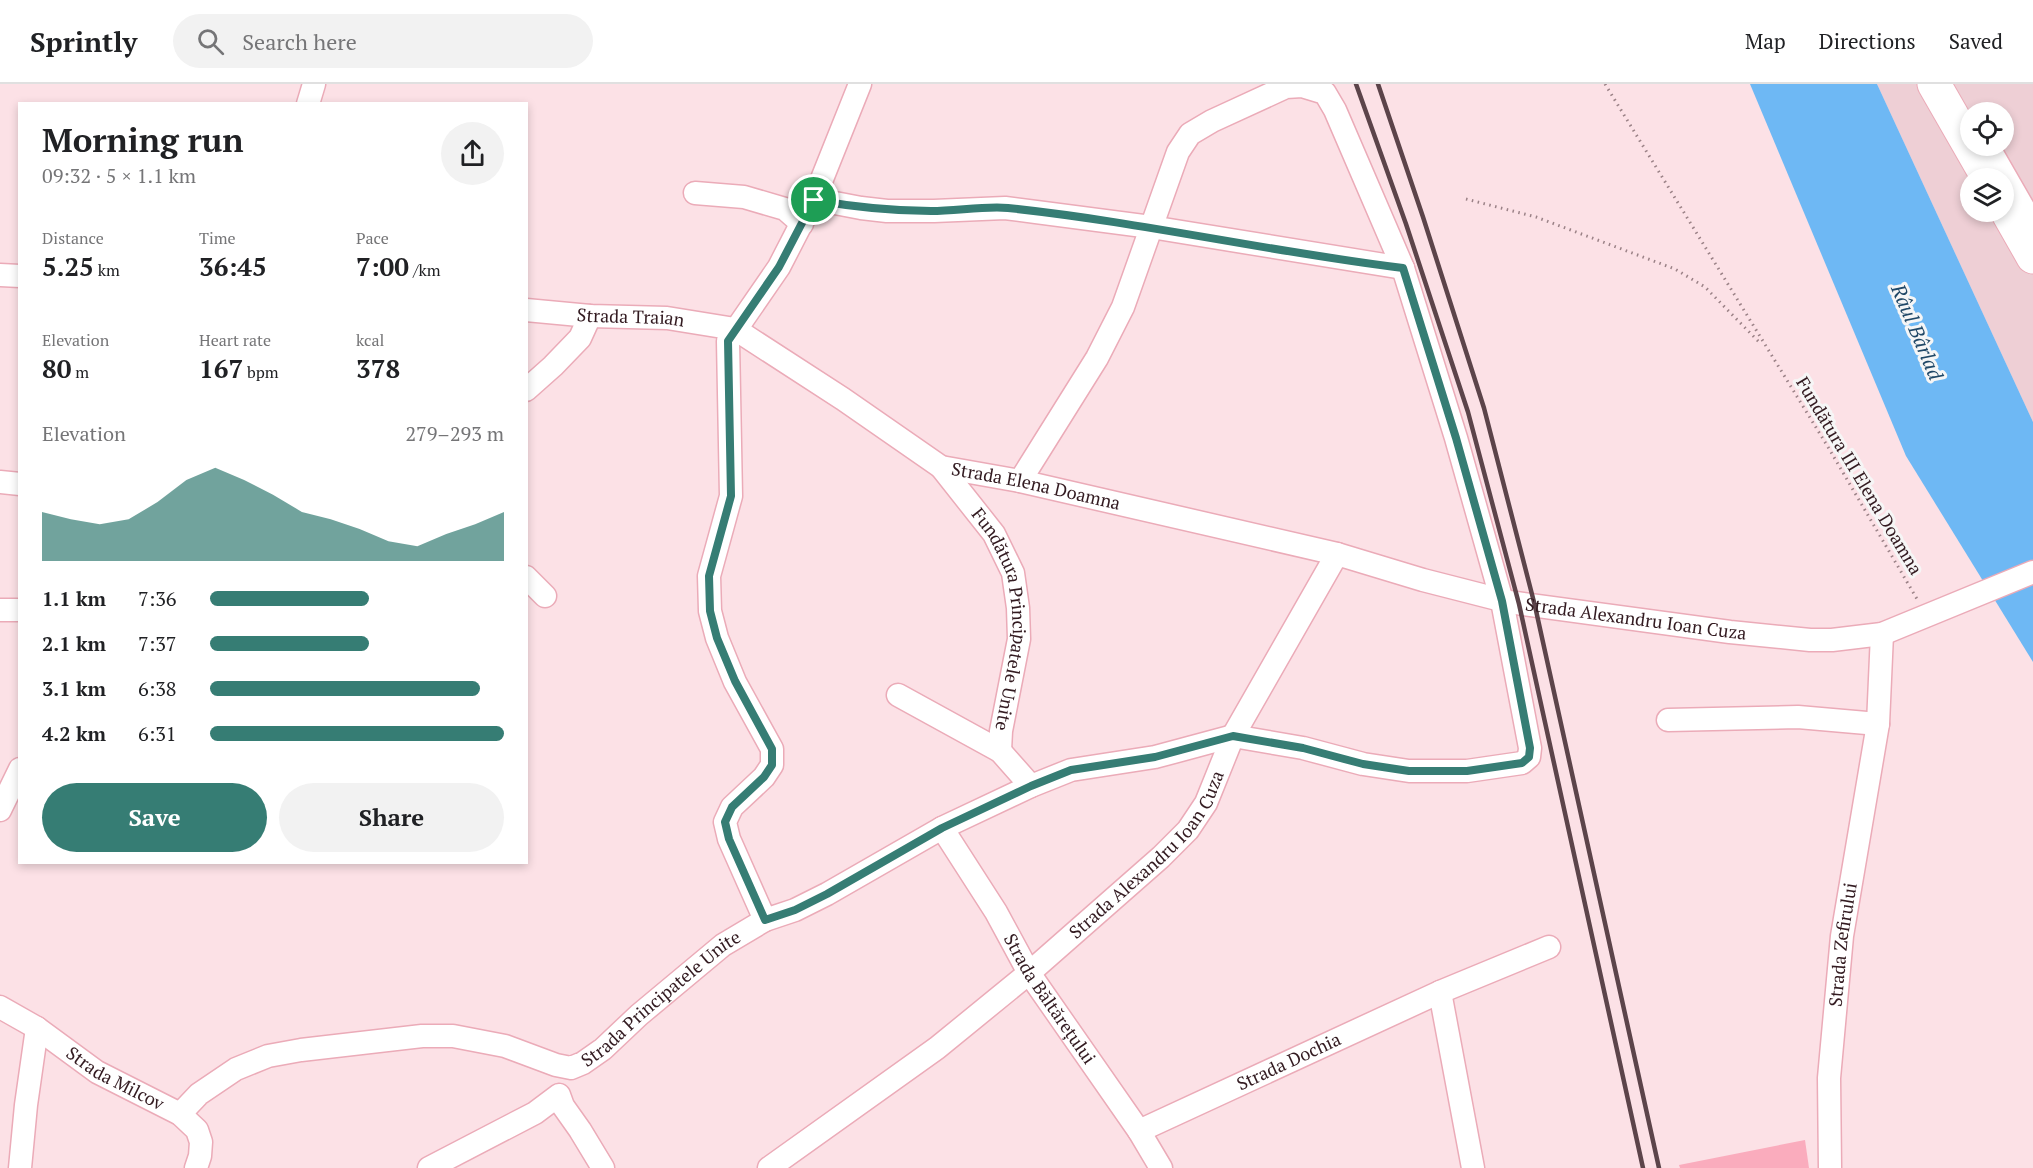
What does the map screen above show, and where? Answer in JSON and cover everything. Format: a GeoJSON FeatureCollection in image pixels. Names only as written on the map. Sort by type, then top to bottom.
{"type":"FeatureCollection","features":[{"type":"Feature","properties":{"kind":"highway"},"geometry":{"type":"LineString","coordinates":[[1934,84],[1982,168]]}},
{"type":"Feature","properties":{"kind":"highway"},"geometry":{"type":"LineString","coordinates":[[2013,222],[2033,257]]}},
{"type":"Feature","properties":{"kind":"street"},"geometry":{"type":"LineString","coordinates":[[309,102],[314,84]]}},
{"type":"Feature","properties":{"kind":"street"},"geometry":{"type":"LineString","coordinates":[[765,920],[733,848],[725,822],[732,807],[764,777],[772,765],[772,749],[735,681],[717,638],[710,611],[709,576],[731,496],[728,341],[779,267],[802,224],[814,200],[860,84]]}},
{"type":"Feature","properties":{"kind":"street"},"geometry":{"type":"LineString","coordinates":[[1951,84],[1962,102]]}},
{"type":"Feature","properties":{"kind":"street"},"geometry":{"type":"LineString","coordinates":[[1020,480],[1110,334],[1136,273],[1178,152],[1190,134],[1286,87],[1302,86],[1325,93],[1335,111],[1403,268],[1456,438],[1502,601],[1530,748],[1529,757],[1522,763],[1467,771],[1409,771],[1363,764],[1303,748],[1233,736]]}},
{"type":"Feature","properties":{"kind":"street"},"geometry":{"type":"LineString","coordinates":[[1993,156],[2033,225]]}},
{"type":"Feature","properties":{"kind":"street"},"geometry":{"type":"LineString","coordinates":[[695,193],[744,197],[785,209],[802,224]]}},
{"type":"Feature","properties":{"kind":"street"},"geometry":{"type":"LineString","coordinates":[[814,200],[888,211],[1005,208],[1151,227],[1403,268]]}},
{"type":"Feature","properties":{"kind":"street"},"geometry":{"type":"LineString","coordinates":[[0,275],[18,276]]}},
{"type":"Feature","properties":{"kind":"street","name":"Strada Traian"},"geometry":{"type":"LineString","coordinates":[[528,310],[590,316],[667,318],[735,329]]}},
{"type":"Feature","properties":{"kind":"street"},"geometry":{"type":"LineString","coordinates":[[528,388],[580,338],[590,316]]}},
{"type":"Feature","properties":{"kind":"street","name":"Strada Elena Doamna"},"geometry":{"type":"LineString","coordinates":[[735,329],[843,399],[941,467],[1020,480],[1337,554]]}},
{"type":"Feature","properties":{"kind":"street","name":"Fundătura Principatele Unite"},"geometry":{"type":"LineString","coordinates":[[941,467],[994,534],[1013,573],[1019,639],[1001,731],[1000,751]]}},
{"type":"Feature","properties":{"kind":"street"},"geometry":{"type":"LineString","coordinates":[[0,482],[18,484]]}},
{"type":"Feature","properties":{"kind":"street","name":"Strada Alexandru Ioan Cuza"},"geometry":{"type":"LineString","coordinates":[[769,1168],[937,1048],[1029,973],[1161,857],[1188,830],[1206,803],[1233,736],[1337,554],[1502,601],[1781,638],[1832,640],[1882,634],[2033,573]]}},
{"type":"Feature","properties":{"kind":"street"},"geometry":{"type":"LineString","coordinates":[[528,580],[545,596]]}},
{"type":"Feature","properties":{"kind":"street"},"geometry":{"type":"LineString","coordinates":[[0,610],[18,610]]}},
{"type":"Feature","properties":{"kind":"street","name":"Strada Zefirului"},"geometry":{"type":"LineString","coordinates":[[1830,1168],[1828,1078],[1842,936],[1878,724],[1882,634]]}},
{"type":"Feature","properties":{"kind":"street"},"geometry":{"type":"LineString","coordinates":[[898,695],[1000,751],[1031,786]]}},
{"type":"Feature","properties":{"kind":"street"},"geometry":{"type":"LineString","coordinates":[[1668,720],[1798,717],[1878,724]]}},
{"type":"Feature","properties":{"kind":"street","name":"Strada Principatele Unite"},"geometry":{"type":"LineString","coordinates":[[180,1114],[199,1094],[236,1069],[268,1056],[301,1050],[423,1036],[453,1036],[505,1046],[556,1065],[571,1068],[583,1063],[603,1049],[639,1015],[723,945],[765,920],[795,910],[827,894],[942,828],[1031,786],[1071,770],[1155,757],[1233,736]]}},
{"type":"Feature","properties":{"kind":"street"},"geometry":{"type":"LineString","coordinates":[[0,810],[18,773]]}},
{"type":"Feature","properties":{"kind":"street","name":"Strada Băltărețului"},"geometry":{"type":"LineString","coordinates":[[942,828],[996,912],[1029,973],[1161,1168]]}},
{"type":"Feature","properties":{"kind":"street","name":"Strada Dochia"},"geometry":{"type":"LineString","coordinates":[[1138,1131],[1440,993],[1549,947]]}},
{"type":"Feature","properties":{"kind":"street"},"geometry":{"type":"LineString","coordinates":[[1440,993],[1473,1168]]}},
{"type":"Feature","properties":{"kind":"street","name":"Strada Milcov"},"geometry":{"type":"LineString","coordinates":[[0,1007],[37,1028],[97,1072],[180,1114],[197,1130],[201,1142],[196,1168]]}},
{"type":"Feature","properties":{"kind":"street"},"geometry":{"type":"LineString","coordinates":[[20,1168],[24,1116],[37,1028]]}},
{"type":"Feature","properties":{"kind":"street"},"geometry":{"type":"LineString","coordinates":[[429,1168],[535,1113],[559,1095],[571,1068]]}},
{"type":"Feature","properties":{"kind":"street"},"geometry":{"type":"LineString","coordinates":[[559,1095],[563,1106],[603,1168]]}},
{"type":"Feature","properties":{"kind":"path","name":"Fundătura III Elena Doamna"},"geometry":{"type":"LineString","coordinates":[[1605,84],[1834,457],[1927,617]]}},
{"type":"Feature","properties":{"kind":"path","name":"Fundătura III Elena Doamna"},"geometry":{"type":"LineString","coordinates":[[1466,199],[1536,217],[1675,269],[1705,287],[1767,349]]}},
{"type":"Feature","properties":{"kind":"shaded area"},"geometry":{"type":"Polygon","coordinates":[[[1877,84],[2033,84],[2033,422],[1877,84]]]}},
{"type":"Feature","properties":{"kind":"shaded area"},"geometry":{"type":"Polygon","coordinates":[[[1805,1140],[1809,1168],[1680,1168],[1679,1165],[1805,1140]]]}},
{"type":"Feature","properties":{"kind":"water","name":"Râul Bârlad"},"geometry":{"type":"Polygon","coordinates":[[[1750,84],[1877,84],[2033,422],[2033,662],[1906,456],[1750,84]]]}},
{"type":"Feature","properties":{"kind":"railway"},"geometry":{"type":"LineString","coordinates":[[1356,84],[1406,224],[1468,412],[1519,604],[1643,1168]]}},
{"type":"Feature","properties":{"kind":"railway"},"geometry":{"type":"LineString","coordinates":[[1378,84],[1484,408],[1535,606],[1659,1168]]}},
{"type":"Feature","properties":{"kind":"route"},"geometry":{"type":"LineString","coordinates":[[814,200],[888,211],[1005,208],[1151,227],[1403,268],[1456,438],[1502,601],[1530,748],[1529,757],[1522,763],[1498,768],[1467,771],[1409,771],[1363,764],[1303,748],[1233,736],[1155,757],[1071,770],[1031,786],[942,828],[827,894],[795,910],[765,920],[729,839],[725,822],[732,807],[764,777],[772,765],[772,749],[735,681],[717,638],[710,611],[709,576],[731,496],[728,341],[779,267],[814,200]]}}]}
